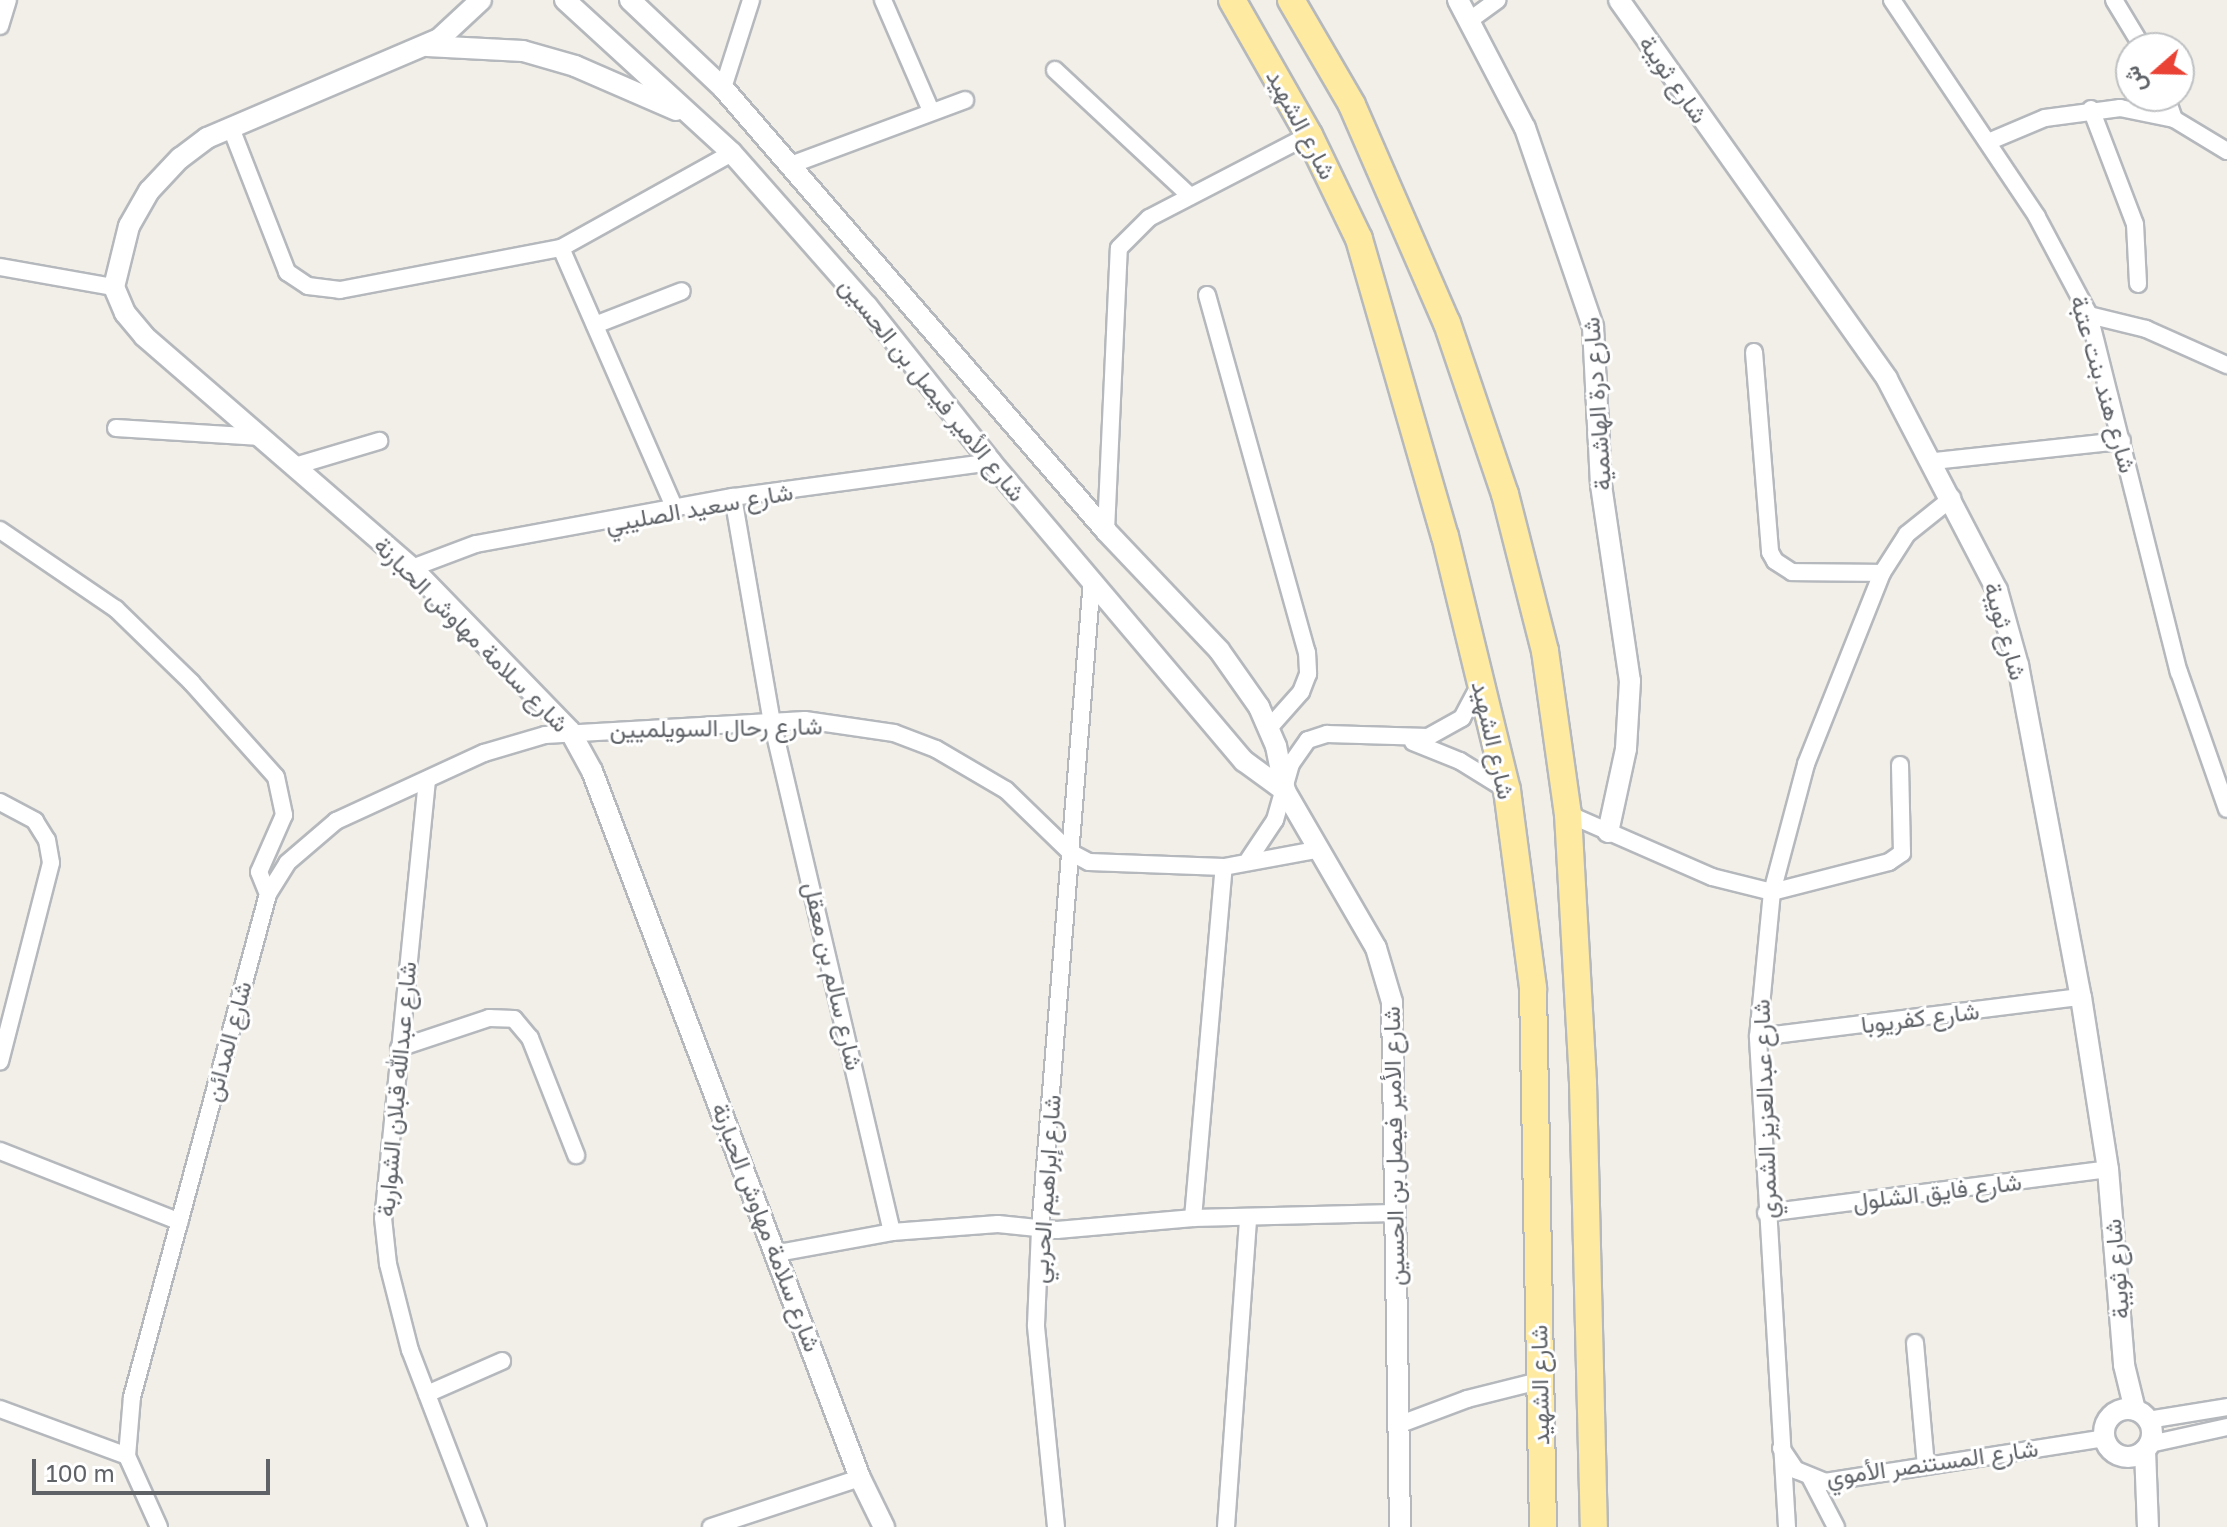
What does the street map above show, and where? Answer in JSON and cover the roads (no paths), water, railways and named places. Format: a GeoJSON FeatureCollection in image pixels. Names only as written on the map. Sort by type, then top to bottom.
{"type":"FeatureCollection","features":[{"type":"Feature","properties":{"kind":"highway","name":"شارع الشهيد"},"geometry":{"type":"LineString","coordinates":[[1232,0],[1309,135],[1359,239],[1380,300],[1507,790],[1533,988],[1543,1527]]}},
{"type":"Feature","properties":{"kind":"highway","name":"شارع الشهيد"},"geometry":{"type":"LineString","coordinates":[[1291,0],[1352,105],[1470,386],[1535,607],[1568,814],[1583,1083],[1594,1527]]}},
{"type":"Feature","properties":{"kind":"street"},"geometry":{"type":"LineString","coordinates":[[0,26],[8,0]]}},
{"type":"Feature","properties":{"kind":"street"},"geometry":{"type":"LineString","coordinates":[[0,267],[114,287],[122,243],[149,191],[189,150],[231,128],[423,47],[454,29],[481,0]]}},
{"type":"Feature","properties":{"kind":"street","name":"شارع الأمير فيصل بن الحسين"},"geometry":{"type":"LineString","coordinates":[[565,0],[732,153],[867,306],[991,462],[1244,761],[1285,791]]}},
{"type":"Feature","properties":{"kind":"street","name":"شارع الأمير فيصل بن الحسين"},"geometry":{"type":"LineString","coordinates":[[630,0],[723,88],[1106,531],[1226,659],[1269,728],[1285,791],[1316,850],[1376,948],[1392,1002],[1400,1527]]}},
{"type":"Feature","properties":{"kind":"street"},"geometry":{"type":"LineString","coordinates":[[723,88],[751,0]]}},
{"type":"Feature","properties":{"kind":"street"},"geometry":{"type":"LineString","coordinates":[[883,0],[931,111]]}},
{"type":"Feature","properties":{"kind":"street","name":"شارع درة الهاشمية"},"geometry":{"type":"LineString","coordinates":[[1458,0],[1535,154],[1593,327],[1601,485],[1630,681],[1626,749],[1608,832]]}},
{"type":"Feature","properties":{"kind":"street"},"geometry":{"type":"LineString","coordinates":[[1470,20],[1498,0]]}},
{"type":"Feature","properties":{"kind":"street","name":"شارع ثويبة"},"geometry":{"type":"LineString","coordinates":[[1619,0],[1887,379],[1979,548],[2009,628],[2081,997],[2108,1169],[2124,1365],[2142,1415],[2147,1447]]}},
{"type":"Feature","properties":{"kind":"street","name":"شارع هند بنت عتبة"},"geometry":{"type":"LineString","coordinates":[[1892,0],[1988,142],[2089,315],[2179,672],[2227,809]]}},
{"type":"Feature","properties":{"kind":"street"},"geometry":{"type":"LineString","coordinates":[[2114,0],[2133,32]]}},
{"type":"Feature","properties":{"kind":"street"},"geometry":{"type":"LineString","coordinates":[[423,47],[523,51],[575,66],[687,115]]}},
{"type":"Feature","properties":{"kind":"street"},"geometry":{"type":"LineString","coordinates":[[1055,70],[1189,195]]}},
{"type":"Feature","properties":{"kind":"street"},"geometry":{"type":"LineString","coordinates":[[788,166],[965,100]]}},
{"type":"Feature","properties":{"kind":"street"},"geometry":{"type":"LineString","coordinates":[[2091,109],[2135,224],[2138,284]]}},
{"type":"Feature","properties":{"kind":"street"},"geometry":{"type":"LineString","coordinates":[[1988,142],[2045,118],[2091,109],[2148,111],[2174,119],[2227,151]]}},
{"type":"Feature","properties":{"kind":"street"},"geometry":{"type":"LineString","coordinates":[[2172,112],[2174,119]]}},
{"type":"Feature","properties":{"kind":"street"},"geometry":{"type":"LineString","coordinates":[[231,128],[287,272],[308,286],[340,290],[561,248],[732,153]]}},
{"type":"Feature","properties":{"kind":"street"},"geometry":{"type":"LineString","coordinates":[[1106,531],[1116,256],[1135,229],[1189,195],[1309,135]]}},
{"type":"Feature","properties":{"kind":"street"},"geometry":{"type":"LineString","coordinates":[[561,248],[675,509]]}},
{"type":"Feature","properties":{"kind":"street","name":"شارع سلامة مهاوش الحبارنة"},"geometry":{"type":"LineString","coordinates":[[114,287],[125,313],[144,336],[412,568],[570,731],[592,771],[778,1253],[860,1478],[884,1527]]}},
{"type":"Feature","properties":{"kind":"street"},"geometry":{"type":"LineString","coordinates":[[595,325],[682,291]]}},
{"type":"Feature","properties":{"kind":"street"},"geometry":{"type":"LineString","coordinates":[[1207,295],[1307,652],[1301,692],[1269,728]]}},
{"type":"Feature","properties":{"kind":"street"},"geometry":{"type":"LineString","coordinates":[[2089,315],[2146,329],[2227,365]]}},
{"type":"Feature","properties":{"kind":"street"},"geometry":{"type":"LineString","coordinates":[[1754,352],[1770,552],[1775,561],[1792,572],[1882,573]]}},
{"type":"Feature","properties":{"kind":"street"},"geometry":{"type":"LineString","coordinates":[[116,428],[261,437]]}},
{"type":"Feature","properties":{"kind":"street"},"geometry":{"type":"LineString","coordinates":[[295,466],[379,441]]}},
{"type":"Feature","properties":{"kind":"street"},"geometry":{"type":"LineString","coordinates":[[1934,461],[2122,441]]}},
{"type":"Feature","properties":{"kind":"street","name":"شارع سعيد الصليبي"},"geometry":{"type":"LineString","coordinates":[[412,568],[476,544],[733,497],[991,462]]}},
{"type":"Feature","properties":{"kind":"street","name":"شارع سالم بن معقل"},"geometry":{"type":"LineString","coordinates":[[733,497],[772,722],[892,1232]]}},
{"type":"Feature","properties":{"kind":"street","name":"شارع عبدالعزيز الشمري"},"geometry":{"type":"LineString","coordinates":[[1787,1527],[1779,1441],[1758,1037],[1772,892],[1806,764],[1882,573],[1907,534],[1952,498]]}},
{"type":"Feature","properties":{"kind":"street"},"geometry":{"type":"LineString","coordinates":[[0,530],[40,552],[116,609],[258,753],[276,777],[284,803],[279,828],[259,866],[268,894]]}},
{"type":"Feature","properties":{"kind":"street","name":"شارع إبراهيم الحربي"},"geometry":{"type":"LineString","coordinates":[[1056,1527],[1036,1325],[1040,1230],[1092,580]]}},
{"type":"Feature","properties":{"kind":"street"},"geometry":{"type":"LineString","coordinates":[[1249,859],[1275,820],[1296,755],[1317,736],[1408,740],[1428,737],[1454,724],[1474,702],[1481,683]]}},
{"type":"Feature","properties":{"kind":"street","name":"شارع رحال السويلميين"},"geometry":{"type":"LineString","coordinates":[[570,731],[819,722],[916,740],[1006,790],[1070,852],[1112,865],[1224,867],[1249,859],[1316,850]]}},
{"type":"Feature","properties":{"kind":"street","name":"شارع المدائن"},"geometry":{"type":"LineString","coordinates":[[159,1527],[127,1456],[129,1411],[268,894],[287,863],[336,821],[484,753],[570,731]]}},
{"type":"Feature","properties":{"kind":"street"},"geometry":{"type":"LineString","coordinates":[[1408,740],[1460,761],[1507,790]]}},
{"type":"Feature","properties":{"kind":"street"},"geometry":{"type":"LineString","coordinates":[[1568,814],[1712,877],[1772,892],[1889,862],[1902,853],[1900,765]]}},
{"type":"Feature","properties":{"kind":"street","name":"شارع عبدالله قبلان الشواربة"},"geometry":{"type":"LineString","coordinates":[[427,780],[383,1218],[398,1309],[478,1527]]}},
{"type":"Feature","properties":{"kind":"street"},"geometry":{"type":"LineString","coordinates":[[0,802],[35,821],[47,840],[51,863],[0,1062]]}},
{"type":"Feature","properties":{"kind":"street"},"geometry":{"type":"LineString","coordinates":[[1193,1218],[1224,867]]}},
{"type":"Feature","properties":{"kind":"street","name":"شارع كفريوبا"},"geometry":{"type":"LineString","coordinates":[[1758,1037],[2081,997]]}},
{"type":"Feature","properties":{"kind":"street"},"geometry":{"type":"LineString","coordinates":[[399,1048],[489,1018],[514,1019],[530,1038],[576,1155]]}},
{"type":"Feature","properties":{"kind":"street"},"geometry":{"type":"LineString","coordinates":[[0,1151],[180,1222]]}},
{"type":"Feature","properties":{"kind":"street","name":"شارع فايق الشلول"},"geometry":{"type":"LineString","coordinates":[[1766,1213],[2108,1169]]}},
{"type":"Feature","properties":{"kind":"street"},"geometry":{"type":"LineString","coordinates":[[778,1253],[892,1232],[998,1224],[1040,1230],[1193,1218],[1394,1213]]}},
{"type":"Feature","properties":{"kind":"street"},"geometry":{"type":"LineString","coordinates":[[1226,1527],[1248,1218]]}},
{"type":"Feature","properties":{"kind":"street"},"geometry":{"type":"LineString","coordinates":[[1915,1343],[1926,1466]]}},
{"type":"Feature","properties":{"kind":"street"},"geometry":{"type":"LineString","coordinates":[[427,1394],[502,1361]]}},
{"type":"Feature","properties":{"kind":"street","name":"شارع ثويبة"},"geometry":{"type":"LineString","coordinates":[[2105,1438],[2124,1365]]}},
{"type":"Feature","properties":{"kind":"street"},"geometry":{"type":"LineString","coordinates":[[1398,1425],[1467,1399],[1539,1381]]}},
{"type":"Feature","properties":{"kind":"street"},"geometry":{"type":"LineString","coordinates":[[2112,1415],[2227,1407]]}},
{"type":"Feature","properties":{"kind":"street"},"geometry":{"type":"LineString","coordinates":[[0,1409],[127,1456]]}},
{"type":"Feature","properties":{"kind":"street"},"geometry":{"type":"LineString","coordinates":[[2121,1456],[2227,1427]]}},
{"type":"Feature","properties":{"kind":"street"},"geometry":{"type":"LineString","coordinates":[[2105,1438],[2121,1456],[2147,1518]]}},
{"type":"Feature","properties":{"kind":"street","name":"شارع المستنصر الأموي"},"geometry":{"type":"LineString","coordinates":[[1779,1441],[1785,1457],[1811,1479],[1839,1481],[2105,1438]]}},
{"type":"Feature","properties":{"kind":"street"},"geometry":{"type":"LineString","coordinates":[[2147,1447],[2147,1518]]}},
{"type":"Feature","properties":{"kind":"street"},"geometry":{"type":"LineString","coordinates":[[711,1527],[860,1478]]}},
{"type":"Feature","properties":{"kind":"street"},"geometry":{"type":"LineString","coordinates":[[1811,1479],[1836,1527]]}}]}
